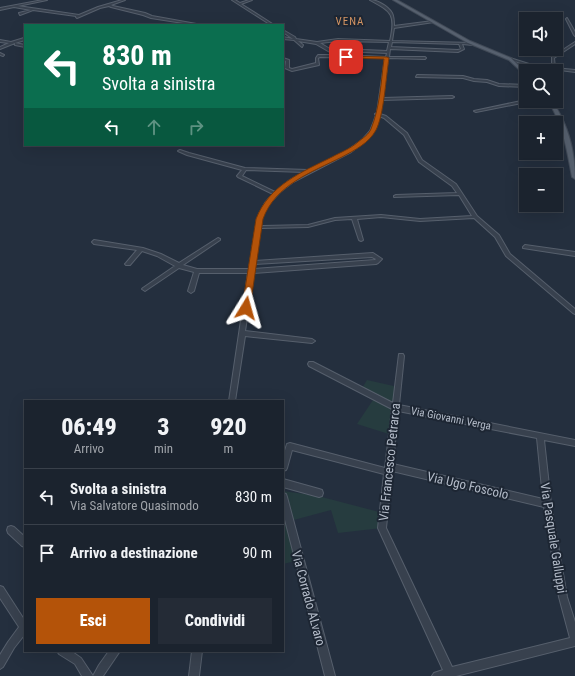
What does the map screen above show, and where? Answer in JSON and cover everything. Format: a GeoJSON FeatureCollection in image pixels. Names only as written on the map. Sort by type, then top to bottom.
{"type":"FeatureCollection","features":[{"type":"Feature","properties":{"kind":"main road"},"geometry":{"type":"LineString","coordinates":[[395,0],[473,44],[510,59],[517,65]]}},
{"type":"Feature","properties":{"kind":"main road"},"geometry":{"type":"LineString","coordinates":[[556,108],[562,121],[575,177]]}},
{"type":"Feature","properties":{"kind":"street"},"geometry":{"type":"LineString","coordinates":[[0,9],[46,0]]}},
{"type":"Feature","properties":{"kind":"street"},"geometry":{"type":"LineString","coordinates":[[114,0],[120,1]]}},
{"type":"Feature","properties":{"kind":"street"},"geometry":{"type":"LineString","coordinates":[[12,6],[78,17],[100,7],[124,0]]}},
{"type":"Feature","properties":{"kind":"street"},"geometry":{"type":"LineString","coordinates":[[233,0],[271,24]]}},
{"type":"Feature","properties":{"kind":"street"},"geometry":{"type":"LineString","coordinates":[[240,4],[251,0]]}},
{"type":"Feature","properties":{"kind":"street"},"geometry":{"type":"LineString","coordinates":[[232,400],[259,219],[263,209],[275,193],[291,181],[354,148],[374,129],[381,99],[393,27],[390,12],[371,0]]}},
{"type":"Feature","properties":{"kind":"street"},"geometry":{"type":"LineString","coordinates":[[109,5],[112,8],[152,17],[195,24]]}},
{"type":"Feature","properties":{"kind":"street"},"geometry":{"type":"LineString","coordinates":[[20,14],[33,9]]}},
{"type":"Feature","properties":{"kind":"street"},"geometry":{"type":"LineString","coordinates":[[567,19],[574,30],[575,35]]}},
{"type":"Feature","properties":{"kind":"street"},"geometry":{"type":"LineString","coordinates":[[393,27],[433,22]]}},
{"type":"Feature","properties":{"kind":"street"},"geometry":{"type":"LineString","coordinates":[[284,32],[302,46]]}},
{"type":"Feature","properties":{"kind":"street"},"geometry":{"type":"LineString","coordinates":[[284,38],[318,43],[338,40],[473,44]]}},
{"type":"Feature","properties":{"kind":"street"},"geometry":{"type":"LineString","coordinates":[[16,43],[24,39]]}},
{"type":"Feature","properties":{"kind":"street"},"geometry":{"type":"LineString","coordinates":[[0,40],[24,46]]}},
{"type":"Feature","properties":{"kind":"street"},"geometry":{"type":"LineString","coordinates":[[0,48],[11,43]]}},
{"type":"Feature","properties":{"kind":"street"},"geometry":{"type":"LineString","coordinates":[[318,43],[339,56]]}},
{"type":"Feature","properties":{"kind":"street"},"geometry":{"type":"LineString","coordinates":[[554,64],[554,58],[575,43]]}},
{"type":"Feature","properties":{"kind":"street"},"geometry":{"type":"LineString","coordinates":[[390,48],[458,51],[463,49],[460,44]]}},
{"type":"Feature","properties":{"kind":"street"},"geometry":{"type":"LineString","coordinates":[[340,50],[388,52]]}},
{"type":"Feature","properties":{"kind":"street"},"geometry":{"type":"LineString","coordinates":[[284,59],[288,61],[287,68],[292,70],[318,64],[317,58],[319,56],[425,58]]}},
{"type":"Feature","properties":{"kind":"street"},"geometry":{"type":"LineString","coordinates":[[510,59],[524,64]]}},
{"type":"Feature","properties":{"kind":"street"},"geometry":{"type":"LineString","coordinates":[[563,69],[575,71]]}},
{"type":"Feature","properties":{"kind":"street"},"geometry":{"type":"LineString","coordinates":[[417,76],[463,77],[499,85],[519,86]]}},
{"type":"Feature","properties":{"kind":"street"},"geometry":{"type":"LineString","coordinates":[[381,99],[452,97]]}},
{"type":"Feature","properties":{"kind":"street"},"geometry":{"type":"LineString","coordinates":[[476,111],[519,102]]}},
{"type":"Feature","properties":{"kind":"street"},"geometry":{"type":"LineString","coordinates":[[377,114],[385,117],[406,134],[420,161],[454,185],[475,217],[497,236],[508,255],[575,312]]}},
{"type":"Feature","properties":{"kind":"street"},"geometry":{"type":"LineString","coordinates":[[180,151],[246,169],[309,171]]}},
{"type":"Feature","properties":{"kind":"street"},"geometry":{"type":"LineString","coordinates":[[246,169],[238,176],[275,193]]}},
{"type":"Feature","properties":{"kind":"street"},"geometry":{"type":"LineString","coordinates":[[396,196],[460,194]]}},
{"type":"Feature","properties":{"kind":"street"},"geometry":{"type":"LineString","coordinates":[[264,227],[308,226],[335,219],[381,216],[420,220],[475,217]]}},
{"type":"Feature","properties":{"kind":"street"},"geometry":{"type":"LineString","coordinates":[[354,218],[361,240]]}},
{"type":"Feature","properties":{"kind":"street"},"geometry":{"type":"LineString","coordinates":[[145,289],[218,239]]}},
{"type":"Feature","properties":{"kind":"street"},"geometry":{"type":"LineString","coordinates":[[94,242],[141,249],[159,255],[178,265],[198,271],[251,271],[376,262],[379,259],[373,255],[252,263]]}},
{"type":"Feature","properties":{"kind":"street"},"geometry":{"type":"LineString","coordinates":[[525,247],[575,254]]}},
{"type":"Feature","properties":{"kind":"street"},"geometry":{"type":"LineString","coordinates":[[128,264],[141,249]]}},
{"type":"Feature","properties":{"kind":"street"},"geometry":{"type":"LineString","coordinates":[[191,291],[198,271]]}},
{"type":"Feature","properties":{"kind":"street"},"geometry":{"type":"LineString","coordinates":[[242,333],[312,341]]}},
{"type":"Feature","properties":{"kind":"street","name":"Via Francesco Petrarca"},"geometry":{"type":"LineString","coordinates":[[401,356],[382,528],[449,672]]}},
{"type":"Feature","properties":{"kind":"street","name":"Via Giovanni Verga"},"geometry":{"type":"LineString","coordinates":[[311,364],[395,407],[575,443]]}},
{"type":"Feature","properties":{"kind":"street","name":"Via Pasquale Galluppi"},"geometry":{"type":"LineString","coordinates":[[540,436],[547,504],[563,597],[575,639]]}},
{"type":"Feature","properties":{"kind":"street","name":"Via Ugo Foscolo"},"geometry":{"type":"LineString","coordinates":[[284,465],[290,446],[547,504]]}},
{"type":"Feature","properties":{"kind":"street"},"geometry":{"type":"LineString","coordinates":[[284,483],[319,493]]}},
{"type":"Feature","properties":{"kind":"street","name":"Via Corrado ALvaro"},"geometry":{"type":"LineString","coordinates":[[284,501],[330,676]]}},
{"type":"Feature","properties":{"kind":"street"},"geometry":{"type":"LineString","coordinates":[[11,530],[24,542]]}},
{"type":"Feature","properties":{"kind":"street"},"geometry":{"type":"LineString","coordinates":[[0,590],[24,628],[11,645],[0,664]]}},
{"type":"Feature","properties":{"kind":"street"},"geometry":{"type":"LineString","coordinates":[[437,676],[575,639]]}},
{"type":"Feature","properties":{"kind":"street"},"geometry":{"type":"LineString","coordinates":[[64,652],[78,661],[88,676]]}},
{"type":"Feature","properties":{"kind":"street"},"geometry":{"type":"LineString","coordinates":[[98,676],[113,652]]}},
{"type":"Feature","properties":{"kind":"street"},"geometry":{"type":"LineString","coordinates":[[194,676],[197,652]]}},
{"type":"Feature","properties":{"kind":"green space"},"geometry":{"type":"Polygon","coordinates":[[[367,380],[398,387],[392,435],[357,424],[375,397],[361,390],[367,380]]]}},
{"type":"Feature","properties":{"kind":"green space"},"geometry":{"type":"Polygon","coordinates":[[[284,491],[318,496],[383,513],[382,528],[338,533],[331,510],[290,521],[300,560],[284,564],[284,523],[289,522],[284,501],[284,491]]]}},
{"type":"Feature","properties":{"kind":"district","name":"VENA"},"geometry":{"type":"Point","coordinates":[350,21]}},
{"type":"Feature","properties":{"kind":"route"},"geometry":{"type":"LineString","coordinates":[[246,308],[259,219],[263,209],[273,195],[283,186],[304,173],[354,148],[374,129],[381,99],[387,58],[346,57]]}}]}
